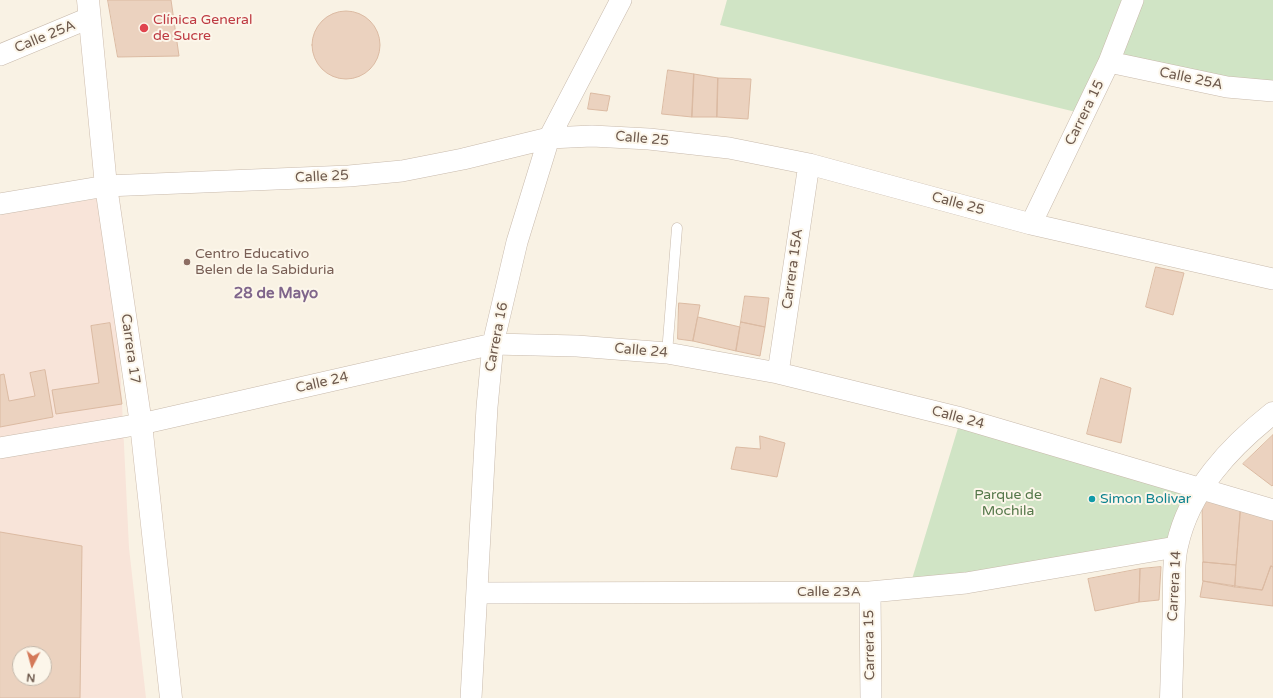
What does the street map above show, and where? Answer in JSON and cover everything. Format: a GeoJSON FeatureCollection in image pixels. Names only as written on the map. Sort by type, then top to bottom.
{"type":"FeatureCollection","features":[{"type":"Feature","properties":{"kind":"main road","name":"Carrera 17"},"geometry":{"type":"LineString","coordinates":[[89,9],[106,186],[141,424],[171,698]]}},
{"type":"Feature","properties":{"kind":"main road","name":"Carrera 14"},"geometry":{"type":"LineString","coordinates":[[1171,698],[1176,547],[1185,518],[1200,489],[1222,460],[1255,427],[1273,413]]}},
{"type":"Feature","properties":{"kind":"street","name":"Carrera 16"},"geometry":{"type":"LineString","coordinates":[[471,698],[487,407],[493,344],[518,242],[549,138],[620,0]]}},
{"type":"Feature","properties":{"kind":"street","name":"Carrera 15"},"geometry":{"type":"LineString","coordinates":[[1031,224],[1109,62],[1133,0]]}},
{"type":"Feature","properties":{"kind":"street","name":"Calle 25A"},"geometry":{"type":"LineString","coordinates":[[0,55],[89,9]]}},
{"type":"Feature","properties":{"kind":"street","name":"Calle 25A"},"geometry":{"type":"LineString","coordinates":[[1109,62],[1227,87],[1273,91]]}},
{"type":"Feature","properties":{"kind":"street","name":"Calle 25"},"geometry":{"type":"LineString","coordinates":[[0,204],[106,186],[349,176],[402,171],[464,159],[549,138],[592,136],[649,139],[729,148],[809,164],[1031,224],[1273,279]]}},
{"type":"Feature","properties":{"kind":"street","name":"Carrera 15A"},"geometry":{"type":"LineString","coordinates":[[778,373],[809,164]]}},
{"type":"Feature","properties":{"kind":"street","name":"Calle 24"},"geometry":{"type":"LineString","coordinates":[[0,448],[141,424],[493,344],[577,346],[667,353],[778,373],[961,418],[1273,510]]}},
{"type":"Feature","properties":{"kind":"street","name":"Calle 23A"},"geometry":{"type":"LineString","coordinates":[[477,593],[870,592],[966,583],[1176,547]]}},
{"type":"Feature","properties":{"kind":"street","name":"Carrera 15"},"geometry":{"type":"LineString","coordinates":[[870,592],[871,698]]}},
{"type":"Feature","properties":{"kind":"lane"},"geometry":{"type":"LineString","coordinates":[[667,353],[677,228]]}},
{"type":"Feature","properties":{"kind":"shaded area"},"geometry":{"type":"Polygon","coordinates":[[[101,198],[119,342],[129,548],[146,698],[0,698],[0,214],[101,198]]]}},
{"type":"Feature","properties":{"kind":"green space"},"geometry":{"type":"Polygon","coordinates":[[[727,0],[1273,0],[1273,91],[1109,62],[1084,114],[720,25],[727,0]]]}},
{"type":"Feature","properties":{"kind":"green space","name":"Parque de Mochila"},"geometry":{"type":"Polygon","coordinates":[[[961,418],[1200,489],[1176,547],[909,589],[961,418]]]}},
{"type":"Feature","properties":{"kind":"building","name":"Clínica General de Sucre"},"geometry":{"type":"Polygon","coordinates":[[[108,0],[171,0],[179,56],[118,57],[108,0]]]}},
{"type":"Feature","properties":{"kind":"building"},"geometry":{"type":"Polygon","coordinates":[[[346,11],[359,14],[370,21],[377,32],[380,45],[377,58],[370,69],[359,76],[346,79],[333,76],[322,69],[315,58],[312,45],[315,32],[322,21],[333,14],[346,11]]]}},
{"type":"Feature","properties":{"kind":"building"},"geometry":{"type":"Polygon","coordinates":[[[668,70],[694,74],[692,117],[662,114],[668,70]]]}},
{"type":"Feature","properties":{"kind":"building"},"geometry":{"type":"Polygon","coordinates":[[[694,74],[718,78],[717,117],[692,117],[694,74]]]}},
{"type":"Feature","properties":{"kind":"building"},"geometry":{"type":"Polygon","coordinates":[[[718,78],[751,79],[748,119],[717,117],[718,78]]]}},
{"type":"Feature","properties":{"kind":"building"},"geometry":{"type":"Polygon","coordinates":[[[591,93],[610,96],[607,111],[588,109],[591,93]]]}},
{"type":"Feature","properties":{"kind":"building"},"geometry":{"type":"Polygon","coordinates":[[[1156,267],[1184,273],[1173,315],[1146,307],[1156,267]]]}},
{"type":"Feature","properties":{"kind":"building"},"geometry":{"type":"Polygon","coordinates":[[[745,296],[769,298],[765,327],[741,322],[745,296]]]}},
{"type":"Feature","properties":{"kind":"building"},"geometry":{"type":"Polygon","coordinates":[[[679,303],[700,305],[693,341],[678,339],[679,303]]]}},
{"type":"Feature","properties":{"kind":"building"},"geometry":{"type":"Polygon","coordinates":[[[698,317],[740,327],[736,351],[693,341],[698,317]]]}},
{"type":"Feature","properties":{"kind":"building"},"geometry":{"type":"Polygon","coordinates":[[[741,322],[765,327],[760,356],[736,351],[741,322]]]}},
{"type":"Feature","properties":{"kind":"building"},"geometry":{"type":"Polygon","coordinates":[[[110,323],[122,404],[56,414],[52,390],[99,383],[91,326],[110,323]]]}},
{"type":"Feature","properties":{"kind":"building"},"geometry":{"type":"Polygon","coordinates":[[[45,370],[53,417],[0,427],[0,375],[4,374],[9,401],[35,396],[30,373],[45,370]]]}},
{"type":"Feature","properties":{"kind":"building"},"geometry":{"type":"Polygon","coordinates":[[[1101,378],[1131,388],[1121,443],[1087,434],[1101,378]]]}},
{"type":"Feature","properties":{"kind":"building"},"geometry":{"type":"Polygon","coordinates":[[[1273,435],[1273,485],[1272,486],[1243,464],[1273,435]]]}},
{"type":"Feature","properties":{"kind":"building"},"geometry":{"type":"Polygon","coordinates":[[[760,436],[785,443],[777,477],[731,469],[736,447],[760,449],[760,436]]]}},
{"type":"Feature","properties":{"kind":"building"},"geometry":{"type":"Polygon","coordinates":[[[1210,496],[1241,504],[1236,565],[1203,562],[1202,501],[1210,496]]]}},
{"type":"Feature","properties":{"kind":"building"},"geometry":{"type":"Polygon","coordinates":[[[1241,504],[1273,518],[1273,567],[1271,566],[1262,590],[1235,587],[1241,504]]]}},
{"type":"Feature","properties":{"kind":"building"},"geometry":{"type":"Polygon","coordinates":[[[0,532],[82,546],[80,698],[0,698],[0,532]]]}},
{"type":"Feature","properties":{"kind":"building"},"geometry":{"type":"Polygon","coordinates":[[[1203,562],[1236,565],[1235,587],[1203,581],[1203,562]]]}},
{"type":"Feature","properties":{"kind":"building"},"geometry":{"type":"Polygon","coordinates":[[[1271,566],[1273,567],[1273,606],[1200,597],[1203,581],[1262,590],[1271,566]]]}},
{"type":"Feature","properties":{"kind":"building"},"geometry":{"type":"Polygon","coordinates":[[[1161,567],[1159,600],[1139,602],[1140,569],[1161,567]]]}},
{"type":"Feature","properties":{"kind":"building"},"geometry":{"type":"Polygon","coordinates":[[[1140,569],[1139,602],[1095,611],[1088,579],[1140,569]]]}},
{"type":"Feature","properties":{"kind":"place","name":"Clínica General de Sucre"},"geometry":{"type":"Point","coordinates":[144,28]}},
{"type":"Feature","properties":{"kind":"place","name":"Centro Educativo Belen de la Sabiduria"},"geometry":{"type":"Point","coordinates":[187,262]}},
{"type":"Feature","properties":{"kind":"place","name":"Simon Bolivar"},"geometry":{"type":"Point","coordinates":[1092,499]}},
{"type":"Feature","properties":{"kind":"district","name":"28 de Mayo"},"geometry":{"type":"Point","coordinates":[276,294]}}]}
